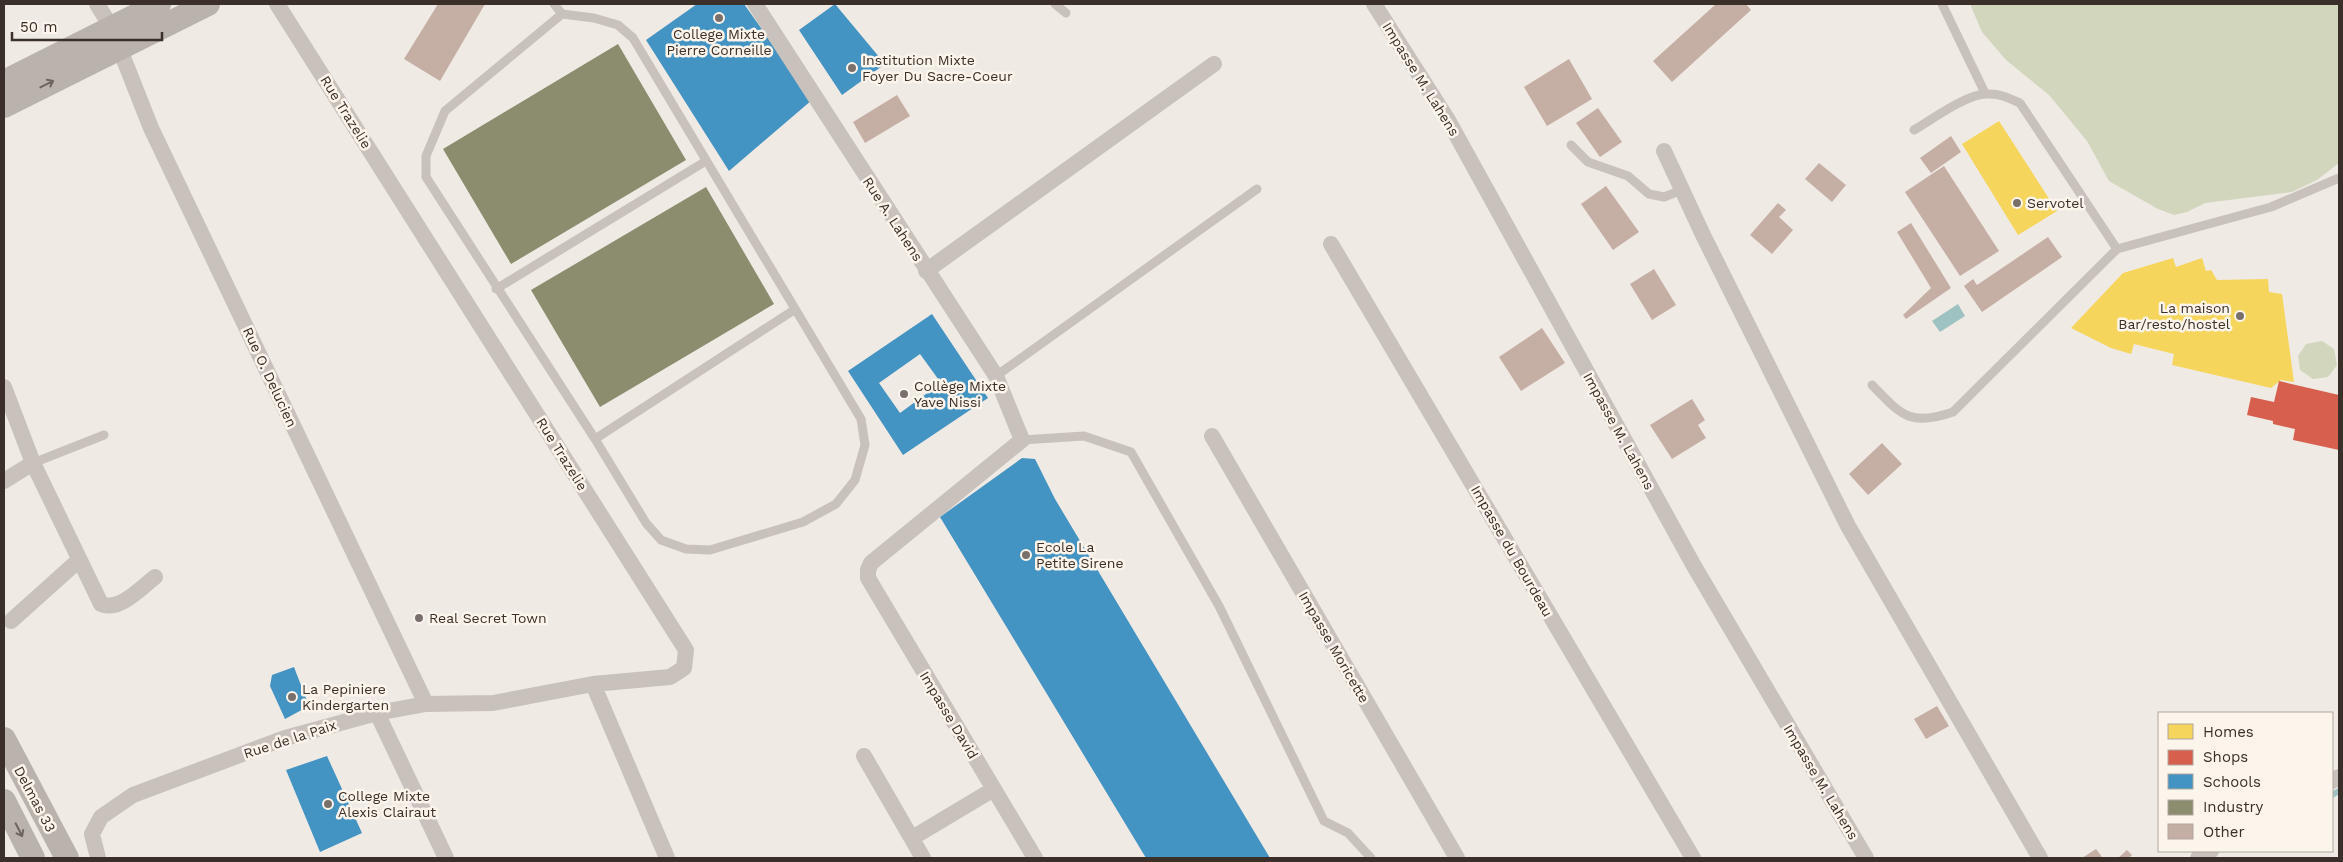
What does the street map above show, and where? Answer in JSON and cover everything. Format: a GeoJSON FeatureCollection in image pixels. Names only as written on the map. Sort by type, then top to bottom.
{"type":"FeatureCollection","features":[{"type":"Feature","properties":{"kind":"main road"},"geometry":{"type":"LineString","coordinates":[[4,106],[115,37],[159,4]]}},
{"type":"Feature","properties":{"kind":"main road"},"geometry":{"type":"LineString","coordinates":[[4,82],[115,37],[208,4]]}},
{"type":"Feature","properties":{"kind":"main road","name":"Delmas 33"},"geometry":{"type":"LineString","coordinates":[[4,739],[67,858]]}},
{"type":"Feature","properties":{"kind":"main road","name":"Delmas 33"},"geometry":{"type":"LineString","coordinates":[[4,801],[33,858]]}},
{"type":"Feature","properties":{"kind":"street","name":"Rue O. Delucien"},"geometry":{"type":"LineString","coordinates":[[97,4],[115,37],[151,128],[426,704]]}},
{"type":"Feature","properties":{"kind":"street","name":"Rue Trazelie"},"geometry":{"type":"LineString","coordinates":[[277,4],[686,650],[684,668],[670,678],[593,684]]}},
{"type":"Feature","properties":{"kind":"street","name":"Rue A. Lahens"},"geometry":{"type":"LineString","coordinates":[[754,4],[996,376],[1022,440]]}},
{"type":"Feature","properties":{"kind":"street","name":"Impasse M. Lahens"},"geometry":{"type":"LineString","coordinates":[[1374,4],[1448,120],[1694,566],[1866,858]]}},
{"type":"Feature","properties":{"kind":"street"},"geometry":{"type":"LineString","coordinates":[[926,271],[1214,64]]}},
{"type":"Feature","properties":{"kind":"street"},"geometry":{"type":"LineString","coordinates":[[1664,151],[1848,526],[2040,858]]}},
{"type":"Feature","properties":{"kind":"street","name":"Impasse du Bourdeau"},"geometry":{"type":"LineString","coordinates":[[1331,244],[1693,858]]}},
{"type":"Feature","properties":{"kind":"street"},"geometry":{"type":"LineString","coordinates":[[4,387],[33,463],[101,604],[115,606],[155,577]]}},
{"type":"Feature","properties":{"kind":"street","name":"Impasse Moricette"},"geometry":{"type":"LineString","coordinates":[[1212,436],[1457,858]]}},
{"type":"Feature","properties":{"kind":"street","name":"Impasse David"},"geometry":{"type":"LineString","coordinates":[[1022,440],[871,563],[868,570],[868,578],[1035,858]]}},
{"type":"Feature","properties":{"kind":"street"},"geometry":{"type":"LineString","coordinates":[[4,481],[33,463]]}},
{"type":"Feature","properties":{"kind":"street"},"geometry":{"type":"LineString","coordinates":[[11,621],[79,560]]}},
{"type":"Feature","properties":{"kind":"street","name":"Rue de la Paix"},"geometry":{"type":"LineString","coordinates":[[98,858],[92,834],[102,817],[133,795],[285,738],[377,713],[426,704],[493,703],[593,684]]}},
{"type":"Feature","properties":{"kind":"street"},"geometry":{"type":"LineString","coordinates":[[593,684],[667,858]]}},
{"type":"Feature","properties":{"kind":"street"},"geometry":{"type":"LineString","coordinates":[[377,713],[446,858]]}},
{"type":"Feature","properties":{"kind":"street"},"geometry":{"type":"LineString","coordinates":[[864,756],[923,858]]}},
{"type":"Feature","properties":{"kind":"street"},"geometry":{"type":"LineString","coordinates":[[912,838],[994,789]]}},
{"type":"Feature","properties":{"kind":"lane"},"geometry":{"type":"LineString","coordinates":[[554,4],[562,14],[594,18],[618,25],[633,38],[794,310],[861,419],[864,445],[855,480],[836,504],[794,525],[710,550],[686,550],[661,540],[646,523],[595,439],[426,177],[426,156],[445,110],[562,14]]}},
{"type":"Feature","properties":{"kind":"lane"},"geometry":{"type":"LineString","coordinates":[[1054,4],[1066,13]]}},
{"type":"Feature","properties":{"kind":"lane"},"geometry":{"type":"LineString","coordinates":[[1942,4],[1985,94]]}},
{"type":"Feature","properties":{"kind":"lane"},"geometry":{"type":"LineString","coordinates":[[1914,130],[1970,98],[1985,94],[2001,95],[2020,103],[2117,249]]}},
{"type":"Feature","properties":{"kind":"lane"},"geometry":{"type":"LineString","coordinates":[[1572,145],[1588,162],[1628,176],[1648,194],[1664,197],[1682,190]]}},
{"type":"Feature","properties":{"kind":"lane"},"geometry":{"type":"LineString","coordinates":[[496,288],[706,161]]}},
{"type":"Feature","properties":{"kind":"lane"},"geometry":{"type":"LineString","coordinates":[[1872,385],[1898,412],[1917,419],[1932,419],[1953,412],[2117,249],[2270,206],[2339,178]]}},
{"type":"Feature","properties":{"kind":"lane"},"geometry":{"type":"LineString","coordinates":[[996,376],[1258,189]]}},
{"type":"Feature","properties":{"kind":"lane"},"geometry":{"type":"LineString","coordinates":[[595,439],[794,310]]}},
{"type":"Feature","properties":{"kind":"lane"},"geometry":{"type":"LineString","coordinates":[[33,463],[104,435]]}},
{"type":"Feature","properties":{"kind":"lane"},"geometry":{"type":"LineString","coordinates":[[1022,440],[1084,436],[1131,452],[1219,606],[1324,821],[1348,833],[1371,858]]}},
{"type":"Feature","properties":{"kind":"green space"},"geometry":{"type":"Polygon","coordinates":[[[1970,4],[2339,4],[2339,163],[2317,180],[2292,192],[2205,203],[2187,212],[2174,215],[2158,209],[2109,181],[2087,141],[2049,95],[2006,60],[1982,32],[1970,4]]]}},
{"type":"Feature","properties":{"kind":"green space"},"geometry":{"type":"Polygon","coordinates":[[[2322,341],[2334,349],[2337,365],[2328,377],[2313,379],[2300,370],[2298,356],[2306,344],[2322,341]]]}},
{"type":"Feature","properties":{"kind":"water"},"geometry":{"type":"Polygon","coordinates":[[[1958,304],[1965,316],[1940,332],[1932,321],[1958,304]]]}},
{"type":"Feature","properties":{"kind":"building: Homes"},"geometry":{"type":"Polygon","coordinates":[[[1999,121],[2057,211],[2018,235],[1962,144],[1999,121]]]}},
{"type":"Feature","properties":{"kind":"building: Homes"},"geometry":{"type":"Polygon","coordinates":[[[2173,258],[2176,267],[2202,258],[2206,271],[2211,270],[2217,280],[2268,279],[2269,292],[2282,294],[2294,382],[2281,380],[2271,388],[2172,365],[2174,354],[2134,344],[2131,354],[2111,348],[2071,328],[2123,273],[2173,258]]]}},
{"type":"Feature","properties":{"kind":"building: Shops"},"geometry":{"type":"Polygon","coordinates":[[[2279,381],[2339,395],[2339,450],[2293,440],[2295,429],[2273,424],[2273,421],[2247,415],[2251,397],[2274,402],[2279,381]]]}},
{"type":"Feature","properties":{"kind":"building: Schools"},"geometry":{"type":"Polygon","coordinates":[[[697,4],[744,4],[812,100],[729,171],[646,40],[697,4]]]}},
{"type":"Feature","properties":{"kind":"building: Schools"},"geometry":{"type":"Polygon","coordinates":[[[835,4],[885,64],[842,95],[799,30],[835,4]]]}},
{"type":"Feature","properties":{"kind":"building: Schools"},"geometry":{"type":"Polygon","coordinates":[[[932,314],[988,398],[903,455],[848,371],[932,314]],[[920,354],[879,383],[900,413],[941,383],[920,354]]]}},
{"type":"Feature","properties":{"kind":"building: Schools"},"geometry":{"type":"Polygon","coordinates":[[[1022,458],[1035,459],[1055,499],[1270,858],[1146,858],[940,517],[1022,458]]]}},
{"type":"Feature","properties":{"kind":"building: Schools"},"geometry":{"type":"Polygon","coordinates":[[[294,667],[309,706],[285,719],[270,686],[272,675],[294,667]]]}},
{"type":"Feature","properties":{"kind":"building: Schools"},"geometry":{"type":"Polygon","coordinates":[[[327,756],[362,833],[320,852],[286,770],[327,756]]]}},
{"type":"Feature","properties":{"kind":"building: Industry"},"geometry":{"type":"Polygon","coordinates":[[[618,44],[686,160],[511,264],[443,149],[618,44]]]}},
{"type":"Feature","properties":{"kind":"building: Industry"},"geometry":{"type":"Polygon","coordinates":[[[706,187],[774,304],[600,407],[531,290],[706,187]]]}},
{"type":"Feature","properties":{"kind":"building: Other"},"geometry":{"type":"Polygon","coordinates":[[[438,4],[485,4],[440,81],[404,59],[438,4]]]}},
{"type":"Feature","properties":{"kind":"building: Other"},"geometry":{"type":"Polygon","coordinates":[[[1716,4],[1746,4],[1751,10],[1672,82],[1653,61],[1716,4]]]}},
{"type":"Feature","properties":{"kind":"building: Other"},"geometry":{"type":"Polygon","coordinates":[[[1569,59],[1592,99],[1547,126],[1524,87],[1569,59]]]}},
{"type":"Feature","properties":{"kind":"building: Other"},"geometry":{"type":"Polygon","coordinates":[[[897,95],[910,116],[865,143],[853,122],[897,95]]]}},
{"type":"Feature","properties":{"kind":"building: Other"},"geometry":{"type":"Polygon","coordinates":[[[1598,108],[1622,142],[1600,157],[1576,123],[1598,108]]]}},
{"type":"Feature","properties":{"kind":"building: Other"},"geometry":{"type":"Polygon","coordinates":[[[1951,136],[1961,152],[1931,173],[1920,158],[1951,136]]]}},
{"type":"Feature","properties":{"kind":"building: Other"},"geometry":{"type":"Polygon","coordinates":[[[1819,163],[1846,185],[1832,202],[1805,179],[1819,163]]]}},
{"type":"Feature","properties":{"kind":"building: Other"},"geometry":{"type":"Polygon","coordinates":[[[1944,166],[1999,251],[1960,276],[1905,192],[1944,166]]]}},
{"type":"Feature","properties":{"kind":"building: Other"},"geometry":{"type":"Polygon","coordinates":[[[1606,186],[1639,232],[1613,250],[1581,204],[1606,186]]]}},
{"type":"Feature","properties":{"kind":"building: Other"},"geometry":{"type":"Polygon","coordinates":[[[1778,203],[1786,210],[1779,217],[1793,230],[1772,254],[1750,235],[1778,203]]]}},
{"type":"Feature","properties":{"kind":"building: Other"},"geometry":{"type":"Polygon","coordinates":[[[1911,223],[1951,288],[1906,319],[1903,315],[1931,288],[1897,232],[1911,223]]]}},
{"type":"Feature","properties":{"kind":"building: Other"},"geometry":{"type":"Polygon","coordinates":[[[2048,237],[2062,257],[1982,312],[1964,286],[1973,279],[1977,285],[2048,237]]]}},
{"type":"Feature","properties":{"kind":"building: Other"},"geometry":{"type":"Polygon","coordinates":[[[1654,269],[1676,305],[1652,320],[1630,284],[1654,269]]]}},
{"type":"Feature","properties":{"kind":"building: Other"},"geometry":{"type":"Polygon","coordinates":[[[1542,328],[1565,363],[1521,391],[1499,357],[1542,328]]]}},
{"type":"Feature","properties":{"kind":"building: Other"},"geometry":{"type":"Polygon","coordinates":[[[1692,399],[1705,420],[1698,425],[1706,438],[1672,459],[1650,425],[1692,399]]]}},
{"type":"Feature","properties":{"kind":"building: Other"},"geometry":{"type":"Polygon","coordinates":[[[1882,443],[1902,464],[1868,495],[1849,474],[1882,443]]]}},
{"type":"Feature","properties":{"kind":"building: Other"},"geometry":{"type":"Polygon","coordinates":[[[1937,706],[1949,726],[1926,739],[1914,719],[1937,706]]]}},
{"type":"Feature","properties":{"kind":"building: Other"},"geometry":{"type":"Polygon","coordinates":[[[2096,849],[2102,857],[2082,858],[2096,849]]]}},
{"type":"Feature","properties":{"kind":"building: Other"},"geometry":{"type":"Polygon","coordinates":[[[2127,850],[2132,855],[2129,858],[2118,858],[2127,850]]]}},
{"type":"Feature","properties":{"kind":"waterway"},"geometry":{"type":"LineString","coordinates":[[2333,794],[2339,791]]}},
{"type":"Feature","properties":{"kind":"place","name":"College Mixte Pierre Corneille"},"geometry":{"type":"Point","coordinates":[719,18]}},
{"type":"Feature","properties":{"kind":"place","name":"Institution Mixte Foyer Du Sacre-Coeur"},"geometry":{"type":"Point","coordinates":[852,68]}},
{"type":"Feature","properties":{"kind":"place","name":"Servotel"},"geometry":{"type":"Point","coordinates":[2017,203]}},
{"type":"Feature","properties":{"kind":"place","name":"La maison Bar/resto/hostel"},"geometry":{"type":"Point","coordinates":[2240,316]}},
{"type":"Feature","properties":{"kind":"place","name":"Collège Mixte Yave Nissi"},"geometry":{"type":"Point","coordinates":[904,394]}},
{"type":"Feature","properties":{"kind":"place","name":"Ecole La Petite Sirene"},"geometry":{"type":"Point","coordinates":[1026,555]}},
{"type":"Feature","properties":{"kind":"place","name":"Real Secret Town"},"geometry":{"type":"Point","coordinates":[419,618]}},
{"type":"Feature","properties":{"kind":"place","name":"La Pepiniere Kindergarten"},"geometry":{"type":"Point","coordinates":[292,697]}},
{"type":"Feature","properties":{"kind":"place","name":"College Mixte Alexis Clairaut"},"geometry":{"type":"Point","coordinates":[328,804]}}]}
